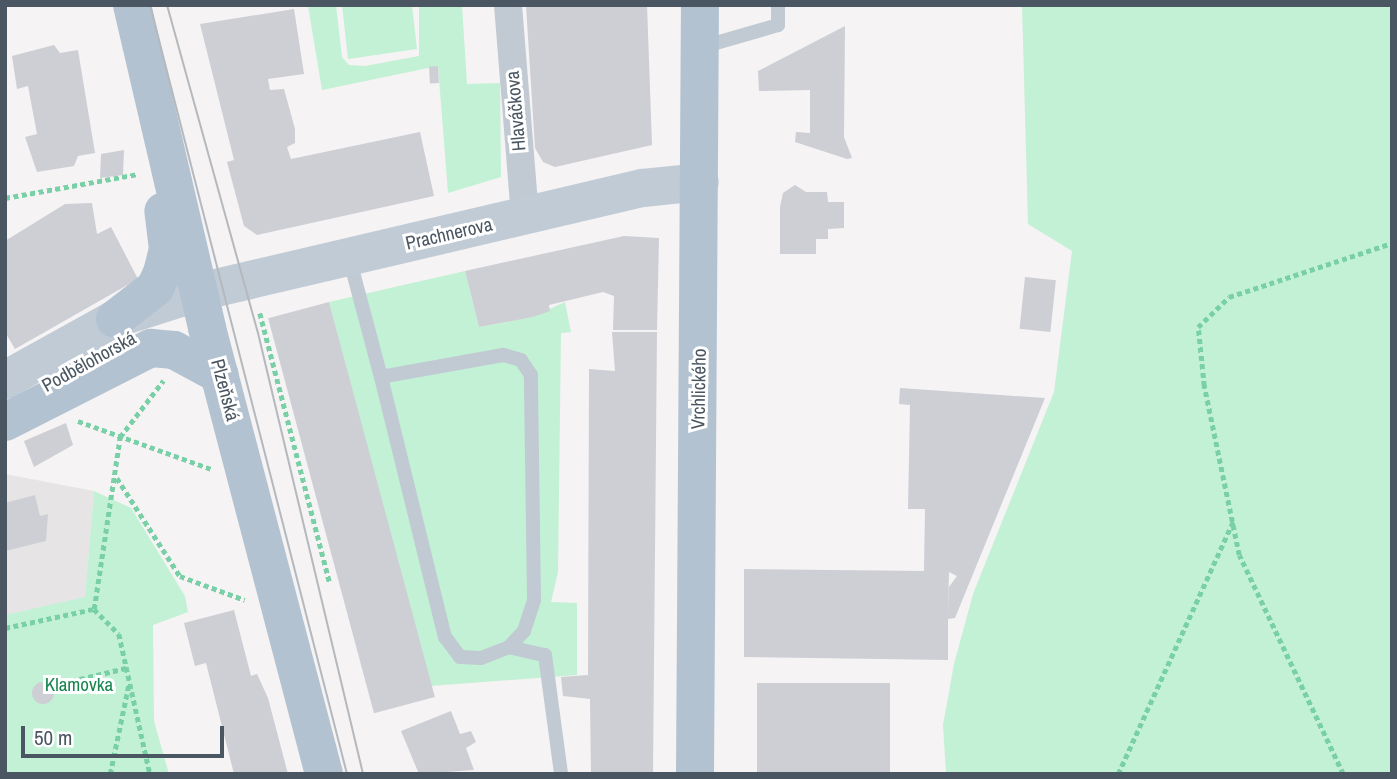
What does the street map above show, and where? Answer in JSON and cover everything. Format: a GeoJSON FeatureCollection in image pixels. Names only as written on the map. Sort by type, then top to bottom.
{"type":"FeatureCollection","features":[{"type":"Feature","properties":{"kind":"main road","name":"Plzeňská"},"geometry":{"type":"LineString","coordinates":[[132,5],[182,299],[220,375],[324,774]]}},
{"type":"Feature","properties":{"kind":"main road"},"geometry":{"type":"LineString","coordinates":[[115,319],[155,288],[168,249],[132,5]]}},
{"type":"Feature","properties":{"kind":"main road","name":"Vrchlického"},"geometry":{"type":"LineString","coordinates":[[695,774],[700,5]]}},
{"type":"Feature","properties":{"kind":"main road","name":"Prachnerova"},"geometry":{"type":"LineString","coordinates":[[182,299],[349,256],[700,182]]}},
{"type":"Feature","properties":{"kind":"main road","name":"Podbělohorská"},"geometry":{"type":"LineString","coordinates":[[5,380],[115,319],[182,299]]}},
{"type":"Feature","properties":{"kind":"main road","name":"Podbělohorská"},"geometry":{"type":"LineString","coordinates":[[5,407],[147,330],[182,299]]}},
{"type":"Feature","properties":{"kind":"main road"},"geometry":{"type":"LineString","coordinates":[[5,422],[151,348],[174,350],[220,375]]}},
{"type":"Feature","properties":{"kind":"street","name":"Hlaváčkova"},"geometry":{"type":"LineString","coordinates":[[508,5],[524,217]]}},
{"type":"Feature","properties":{"kind":"lane"},"geometry":{"type":"LineString","coordinates":[[701,47],[778,25],[778,5]]}},
{"type":"Feature","properties":{"kind":"lane"},"geometry":{"type":"LineString","coordinates":[[349,256],[382,377],[444,637],[460,657],[481,658],[509,647],[524,631],[534,600],[531,375],[521,360],[503,355],[382,377]]}},
{"type":"Feature","properties":{"kind":"lane"},"geometry":{"type":"LineString","coordinates":[[509,647],[545,654],[561,774]]}},
{"type":"Feature","properties":{"kind":"path"},"geometry":{"type":"LineString","coordinates":[[5,198],[141,173]]}},
{"type":"Feature","properties":{"kind":"path"},"geometry":{"type":"LineString","coordinates":[[1343,774],[1239,555],[1235,515],[1204,386],[1198,327],[1229,297],[1392,243]]}},
{"type":"Feature","properties":{"kind":"path"},"geometry":{"type":"LineString","coordinates":[[260,313],[330,583]]}},
{"type":"Feature","properties":{"kind":"path"},"geometry":{"type":"LineString","coordinates":[[94,609],[108,492],[116,478],[120,437],[172,369]]}},
{"type":"Feature","properties":{"kind":"path"},"geometry":{"type":"LineString","coordinates":[[65,415],[222,473]]}},
{"type":"Feature","properties":{"kind":"path"},"geometry":{"type":"LineString","coordinates":[[116,478],[180,576],[220,596],[256,602]]}},
{"type":"Feature","properties":{"kind":"path"},"geometry":{"type":"LineString","coordinates":[[1118,774],[1235,515]]}},
{"type":"Feature","properties":{"kind":"path"},"geometry":{"type":"LineString","coordinates":[[5,628],[94,609]]}},
{"type":"Feature","properties":{"kind":"path"},"geometry":{"type":"LineString","coordinates":[[94,609],[119,634],[150,774]]}},
{"type":"Feature","properties":{"kind":"path"},"geometry":{"type":"LineString","coordinates":[[55,685],[126,668]]}},
{"type":"Feature","properties":{"kind":"path"},"geometry":{"type":"LineString","coordinates":[[110,774],[129,682]]}},
{"type":"Feature","properties":{"kind":"shaded area"},"geometry":{"type":"Polygon","coordinates":[[[5,474],[94,491],[85,598],[5,615],[5,474]]]}},
{"type":"Feature","properties":{"kind":"green space"},"geometry":{"type":"Polygon","coordinates":[[[336,5],[342,57],[349,65],[365,66],[419,56],[419,5],[462,5],[467,84],[500,83],[501,177],[448,193],[438,66],[322,90],[308,6],[336,5]]]}},
{"type":"Feature","properties":{"kind":"green space"},"geometry":{"type":"Polygon","coordinates":[[[342,5],[412,5],[417,49],[348,59],[342,5]]]}},
{"type":"Feature","properties":{"kind":"green space"},"geometry":{"type":"Polygon","coordinates":[[[1022,5],[1392,5],[1392,774],[946,774],[943,725],[954,664],[973,594],[1054,392],[1072,251],[1028,224],[1022,5]]]}},
{"type":"Feature","properties":{"kind":"green space"},"geometry":{"type":"Polygon","coordinates":[[[465,271],[479,327],[532,317],[565,302],[571,332],[561,333],[558,572],[551,602],[577,603],[577,675],[430,686],[329,302],[465,271]]]}},
{"type":"Feature","properties":{"kind":"green space","name":"Klamovka"},"geometry":{"type":"Polygon","coordinates":[[[94,491],[131,508],[185,596],[188,612],[153,625],[154,721],[169,774],[5,774],[5,615],[85,597],[94,491]]]}},
{"type":"Feature","properties":{"kind":"building"},"geometry":{"type":"Polygon","coordinates":[[[526,5],[647,5],[652,145],[555,167],[543,162],[535,148],[526,5]]]}},
{"type":"Feature","properties":{"kind":"building"},"geometry":{"type":"Polygon","coordinates":[[[294,9],[304,74],[268,79],[270,90],[284,89],[295,129],[295,143],[287,147],[291,159],[420,132],[434,196],[257,235],[244,226],[227,162],[234,160],[200,24],[294,9]]]}},
{"type":"Feature","properties":{"kind":"building"},"geometry":{"type":"Polygon","coordinates":[[[845,26],[844,137],[852,158],[847,159],[795,142],[796,132],[810,133],[810,90],[759,91],[758,71],[845,26]]]}},
{"type":"Feature","properties":{"kind":"building"},"geometry":{"type":"Polygon","coordinates":[[[54,45],[60,53],[78,50],[95,153],[78,156],[74,166],[37,172],[25,137],[37,134],[28,86],[17,89],[12,56],[54,45]]]}},
{"type":"Feature","properties":{"kind":"building"},"geometry":{"type":"Polygon","coordinates":[[[429,66],[438,66],[439,83],[430,83],[429,66]]]}},
{"type":"Feature","properties":{"kind":"building"},"geometry":{"type":"Polygon","coordinates":[[[124,150],[123,175],[100,178],[101,154],[124,150]]]}},
{"type":"Feature","properties":{"kind":"building"},"geometry":{"type":"Polygon","coordinates":[[[795,185],[806,192],[827,192],[828,202],[844,202],[844,228],[828,229],[828,239],[816,239],[816,254],[780,254],[780,207],[783,193],[795,185]]]}},
{"type":"Feature","properties":{"kind":"building"},"geometry":{"type":"Polygon","coordinates":[[[92,203],[97,234],[111,227],[138,279],[15,349],[5,332],[5,241],[65,204],[92,203]]]}},
{"type":"Feature","properties":{"kind":"building"},"geometry":{"type":"Polygon","coordinates":[[[624,236],[659,238],[657,330],[613,330],[614,296],[603,292],[549,305],[550,311],[533,317],[479,327],[465,271],[624,236]]]}},
{"type":"Feature","properties":{"kind":"building"},"geometry":{"type":"Polygon","coordinates":[[[1025,277],[1056,280],[1050,332],[1020,329],[1025,277]]]}},
{"type":"Feature","properties":{"kind":"building"},"geometry":{"type":"Polygon","coordinates":[[[329,302],[435,697],[374,713],[268,318],[329,302]]]}},
{"type":"Feature","properties":{"kind":"building"},"geometry":{"type":"Polygon","coordinates":[[[612,332],[657,332],[653,774],[591,774],[590,699],[563,696],[561,677],[588,675],[589,369],[615,371],[612,332]]]}},
{"type":"Feature","properties":{"kind":"building"},"geometry":{"type":"Polygon","coordinates":[[[900,388],[1045,398],[955,618],[948,619],[948,660],[744,657],[744,569],[924,571],[925,509],[908,509],[910,405],[899,404],[900,388]],[[949,572],[948,619],[949,587],[957,576],[949,572]]]}},
{"type":"Feature","properties":{"kind":"building"},"geometry":{"type":"Polygon","coordinates":[[[66,423],[73,445],[34,467],[24,441],[66,423]]]}},
{"type":"Feature","properties":{"kind":"building"},"geometry":{"type":"Polygon","coordinates":[[[35,495],[40,516],[48,514],[46,541],[5,551],[5,503],[35,495]]]}},
{"type":"Feature","properties":{"kind":"building"},"geometry":{"type":"Polygon","coordinates":[[[234,610],[251,676],[257,674],[268,698],[288,774],[234,774],[206,663],[195,666],[184,623],[234,610]]]}},
{"type":"Feature","properties":{"kind":"building"},"geometry":{"type":"Polygon","coordinates":[[[43,682],[51,685],[54,693],[51,701],[43,704],[35,701],[32,693],[35,685],[43,682]]]}},
{"type":"Feature","properties":{"kind":"building"},"geometry":{"type":"Polygon","coordinates":[[[757,683],[890,683],[890,774],[757,774],[757,683]]]}},
{"type":"Feature","properties":{"kind":"building"},"geometry":{"type":"Polygon","coordinates":[[[451,711],[460,734],[471,731],[476,742],[466,748],[474,770],[419,774],[401,731],[451,711]]]}},
{"type":"Feature","properties":{"kind":"tram line"},"geometry":{"type":"LineString","coordinates":[[150,5],[347,774]]}},
{"type":"Feature","properties":{"kind":"tram line"},"geometry":{"type":"LineString","coordinates":[[167,5],[258,333],[363,774]]}}]}
